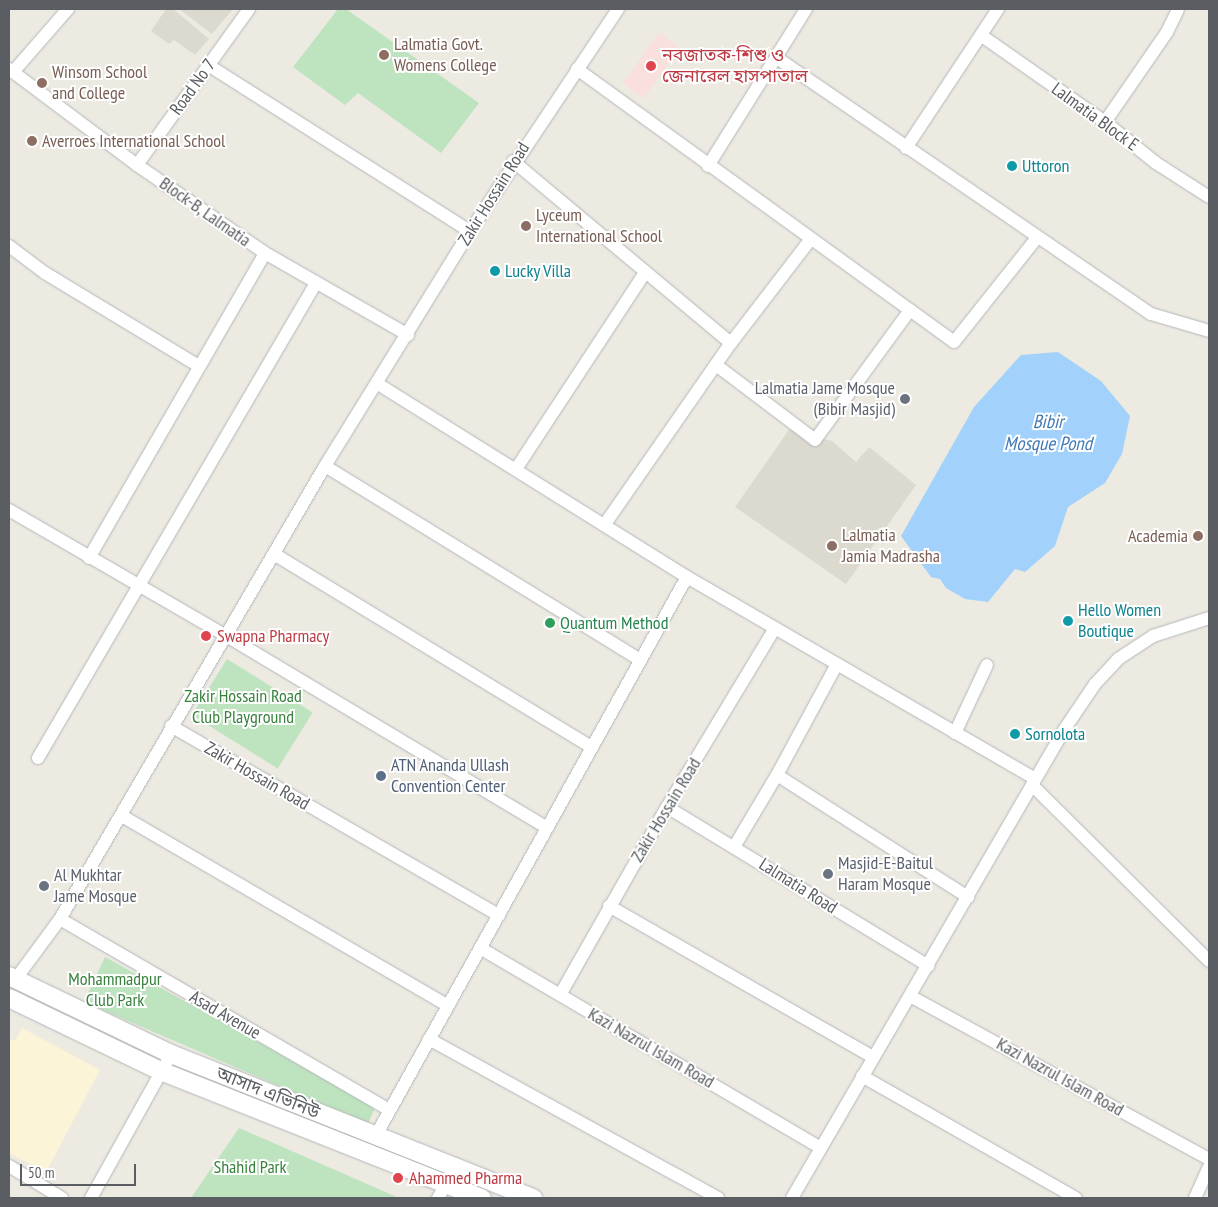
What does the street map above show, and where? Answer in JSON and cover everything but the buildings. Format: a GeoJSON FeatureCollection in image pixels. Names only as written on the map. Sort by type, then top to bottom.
{"type":"FeatureCollection","features":[{"type":"Feature","properties":{"kind":"main road","name":"আসাদ এভিনিউ"},"geometry":{"type":"LineString","coordinates":[[12,978],[171,1054],[375,1137],[533,1198]]}},
{"type":"Feature","properties":{"kind":"main road","name":"আসাদ এভিনিউ"},"geometry":{"type":"LineString","coordinates":[[9,998],[163,1072],[442,1191],[482,1198]]}},
{"type":"Feature","properties":{"kind":"street","name":"Block-B, Lalmatia"},"geometry":{"type":"LineString","coordinates":[[68,9],[11,70],[137,165],[265,253],[408,335]]}},
{"type":"Feature","properties":{"kind":"street","name":"Road No 7"},"geometry":{"type":"LineString","coordinates":[[137,165],[208,64],[250,9]]}},
{"type":"Feature","properties":{"kind":"street","name":"Zakir Hossain Road"},"geometry":{"type":"LineString","coordinates":[[12,978],[60,919],[122,816],[171,726],[325,466],[378,384],[513,162],[618,9]]}},
{"type":"Feature","properties":{"kind":"street"},"geometry":{"type":"LineString","coordinates":[[708,166],[806,9]]}},
{"type":"Feature","properties":{"kind":"street"},"geometry":{"type":"LineString","coordinates":[[906,148],[982,36],[998,9]]}},
{"type":"Feature","properties":{"kind":"street"},"geometry":{"type":"LineString","coordinates":[[1105,122],[1167,32],[1178,9]]}},
{"type":"Feature","properties":{"kind":"street","name":"Lalmatia Block E"},"geometry":{"type":"LineString","coordinates":[[982,36],[1105,122],[1156,163],[1209,197]]}},
{"type":"Feature","properties":{"kind":"street"},"geometry":{"type":"LineString","coordinates":[[777,58],[1036,239],[1151,314],[1209,331]]}},
{"type":"Feature","properties":{"kind":"street"},"geometry":{"type":"LineString","coordinates":[[208,64],[470,231]]}},
{"type":"Feature","properties":{"kind":"street"},"geometry":{"type":"LineString","coordinates":[[577,69],[810,240],[954,342],[1036,239]]}},
{"type":"Feature","properties":{"kind":"street"},"geometry":{"type":"LineString","coordinates":[[513,162],[644,274],[731,343]]}},
{"type":"Feature","properties":{"kind":"street"},"geometry":{"type":"LineString","coordinates":[[605,524],[731,343],[810,240]]}},
{"type":"Feature","properties":{"kind":"street"},"geometry":{"type":"LineString","coordinates":[[9,246],[45,273],[197,366]]}},
{"type":"Feature","properties":{"kind":"street"},"geometry":{"type":"LineString","coordinates":[[89,558],[197,366],[265,253]]}},
{"type":"Feature","properties":{"kind":"street"},"geometry":{"type":"LineString","coordinates":[[516,469],[644,274]]}},
{"type":"Feature","properties":{"kind":"street"},"geometry":{"type":"LineString","coordinates":[[38,758],[316,283]]}},
{"type":"Feature","properties":{"kind":"street"},"geometry":{"type":"LineString","coordinates":[[716,365],[815,440],[910,310]]}},
{"type":"Feature","properties":{"kind":"street"},"geometry":{"type":"LineString","coordinates":[[378,384],[605,524],[687,577],[955,733],[1033,782],[1209,961]]}},
{"type":"Feature","properties":{"kind":"street"},"geometry":{"type":"LineString","coordinates":[[325,466],[640,660]]}},
{"type":"Feature","properties":{"kind":"street"},"geometry":{"type":"LineString","coordinates":[[9,510],[139,587],[225,635],[546,828]]}},
{"type":"Feature","properties":{"kind":"street"},"geometry":{"type":"LineString","coordinates":[[274,554],[592,747]]}},
{"type":"Feature","properties":{"kind":"street"},"geometry":{"type":"LineString","coordinates":[[375,1137],[687,577]]}},
{"type":"Feature","properties":{"kind":"street"},"geometry":{"type":"LineString","coordinates":[[792,1198],[1033,782],[1095,684],[1118,659],[1152,636],[1209,618]]}},
{"type":"Feature","properties":{"kind":"street","name":"Zakir Hossain Road"},"geometry":{"type":"LineString","coordinates":[[560,995],[609,906],[775,628]]}},
{"type":"Feature","properties":{"kind":"street"},"geometry":{"type":"LineString","coordinates":[[734,847],[777,775],[837,664]]}},
{"type":"Feature","properties":{"kind":"street"},"geometry":{"type":"LineString","coordinates":[[955,733],[987,665]]}},
{"type":"Feature","properties":{"kind":"street","name":"Zakir Hossain Road"},"geometry":{"type":"LineString","coordinates":[[171,726],[498,915]]}},
{"type":"Feature","properties":{"kind":"street"},"geometry":{"type":"LineString","coordinates":[[777,775],[968,897]]}},
{"type":"Feature","properties":{"kind":"street","name":"Lalmatia Road"},"geometry":{"type":"LineString","coordinates":[[667,807],[928,966]]}},
{"type":"Feature","properties":{"kind":"street"},"geometry":{"type":"LineString","coordinates":[[122,816],[448,1006]]}},
{"type":"Feature","properties":{"kind":"street"},"geometry":{"type":"LineString","coordinates":[[609,906],[873,1057]]}},
{"type":"Feature","properties":{"kind":"street","name":"Asad Avenue"},"geometry":{"type":"LineString","coordinates":[[60,919],[390,1110]]}},
{"type":"Feature","properties":{"kind":"street","name":"Kazi Nazrul Islam Road"},"geometry":{"type":"LineString","coordinates":[[480,948],[821,1148]]}},
{"type":"Feature","properties":{"kind":"street","name":"Kazi Nazrul Islam Road"},"geometry":{"type":"LineString","coordinates":[[910,996],[1209,1158]]}},
{"type":"Feature","properties":{"kind":"street"},"geometry":{"type":"LineString","coordinates":[[429,1039],[718,1198]]}},
{"type":"Feature","properties":{"kind":"street"},"geometry":{"type":"LineString","coordinates":[[91,1198],[163,1072],[171,1054]]}},
{"type":"Feature","properties":{"kind":"street"},"geometry":{"type":"LineString","coordinates":[[862,1076],[1076,1198]]}},
{"type":"Feature","properties":{"kind":"street"},"geometry":{"type":"LineString","coordinates":[[9,1166],[62,1198]]}},
{"type":"Feature","properties":{"kind":"street"},"geometry":{"type":"LineString","coordinates":[[1195,1198],[1209,1167]]}},
{"type":"Feature","properties":{"kind":"shaded area"},"geometry":{"type":"Polygon","coordinates":[[[166,9],[173,9],[209,39],[195,55],[174,40],[169,44],[151,31],[166,9]]]}},
{"type":"Feature","properties":{"kind":"shaded area"},"geometry":{"type":"Polygon","coordinates":[[[179,9],[233,9],[212,34],[179,9]]]}},
{"type":"Feature","properties":{"kind":"shaded area","name":"নবজাতক-শিশু ও জেনারেল হাসপাতাল"},"geometry":{"type":"Polygon","coordinates":[[[659,33],[680,48],[644,98],[623,83],[659,33]]]}},
{"type":"Feature","properties":{"kind":"shaded area","name":"Lalmatia Jamia Madrasha"},"geometry":{"type":"Polygon","coordinates":[[[789,430],[832,441],[856,462],[869,447],[916,485],[846,584],[735,507],[789,430]]]}},
{"type":"Feature","properties":{"kind":"shaded area"},"geometry":{"type":"Polygon","coordinates":[[[22,1028],[100,1070],[46,1172],[9,1153],[9,1038],[15,1041],[22,1028]]]}},
{"type":"Feature","properties":{"kind":"green space"},"geometry":{"type":"Polygon","coordinates":[[[338,9],[346,9],[479,103],[441,153],[358,93],[345,105],[293,67],[338,9]]]}},
{"type":"Feature","properties":{"kind":"green space","name":"Zakir Hossain Road Club Playground"},"geometry":{"type":"Polygon","coordinates":[[[227,659],[313,713],[278,768],[192,715],[227,659]]]}},
{"type":"Feature","properties":{"kind":"green space","name":"Mohammadpur Club Park"},"geometry":{"type":"Polygon","coordinates":[[[105,957],[375,1107],[368,1124],[84,1002],[105,957]]]}},
{"type":"Feature","properties":{"kind":"green space","name":"Shahid Park"},"geometry":{"type":"Polygon","coordinates":[[[239,1128],[399,1198],[191,1198],[239,1128]]]}},
{"type":"Feature","properties":{"kind":"water","name":"Bibir Mosque Pond"},"geometry":{"type":"Polygon","coordinates":[[[1058,352],[1101,381],[1130,416],[1122,454],[1105,483],[1068,507],[1055,546],[1025,572],[1015,569],[988,602],[965,599],[946,588],[940,579],[931,577],[901,536],[974,407],[1021,355],[1058,352]]]}},
{"type":"Feature","properties":{"kind":"place","name":"Lalmatia Govt. Womens College"},"geometry":{"type":"Point","coordinates":[384,55]}},
{"type":"Feature","properties":{"kind":"place","name":"নবজাতক-শিশু ও জেনারেল হাসপাতাল"},"geometry":{"type":"Point","coordinates":[651,66]}},
{"type":"Feature","properties":{"kind":"place","name":"Winsom School and College"},"geometry":{"type":"Point","coordinates":[42,83]}},
{"type":"Feature","properties":{"kind":"place","name":"Averroes International School"},"geometry":{"type":"Point","coordinates":[32,141]}},
{"type":"Feature","properties":{"kind":"place","name":"Uttoron"},"geometry":{"type":"Point","coordinates":[1012,166]}},
{"type":"Feature","properties":{"kind":"place","name":"Lyceum International School"},"geometry":{"type":"Point","coordinates":[526,226]}},
{"type":"Feature","properties":{"kind":"place","name":"Lucky Villa"},"geometry":{"type":"Point","coordinates":[495,271]}},
{"type":"Feature","properties":{"kind":"place","name":"Lalmatia Jame Mosque (Bibir Masjid)"},"geometry":{"type":"Point","coordinates":[905,399]}},
{"type":"Feature","properties":{"kind":"place","name":"Academia"},"geometry":{"type":"Point","coordinates":[1198,536]}},
{"type":"Feature","properties":{"kind":"place","name":"Lalmatia Jamia Madrasha"},"geometry":{"type":"Point","coordinates":[832,546]}},
{"type":"Feature","properties":{"kind":"place","name":"Hello Women Boutique"},"geometry":{"type":"Point","coordinates":[1068,621]}},
{"type":"Feature","properties":{"kind":"place","name":"Quantum Method"},"geometry":{"type":"Point","coordinates":[550,623]}},
{"type":"Feature","properties":{"kind":"place","name":"Swapna Pharmacy"},"geometry":{"type":"Point","coordinates":[206,636]}},
{"type":"Feature","properties":{"kind":"place","name":"Sornolota"},"geometry":{"type":"Point","coordinates":[1015,734]}},
{"type":"Feature","properties":{"kind":"place","name":"ATN Ananda Ullash Convention Center"},"geometry":{"type":"Point","coordinates":[381,776]}},
{"type":"Feature","properties":{"kind":"place","name":"Masjid-E-Baitul Haram Mosque"},"geometry":{"type":"Point","coordinates":[828,874]}},
{"type":"Feature","properties":{"kind":"place","name":"Al Mukhtar Jame Mosque"},"geometry":{"type":"Point","coordinates":[44,886]}},
{"type":"Feature","properties":{"kind":"place","name":"Ahammed Pharma"},"geometry":{"type":"Point","coordinates":[398,1178]}}]}
